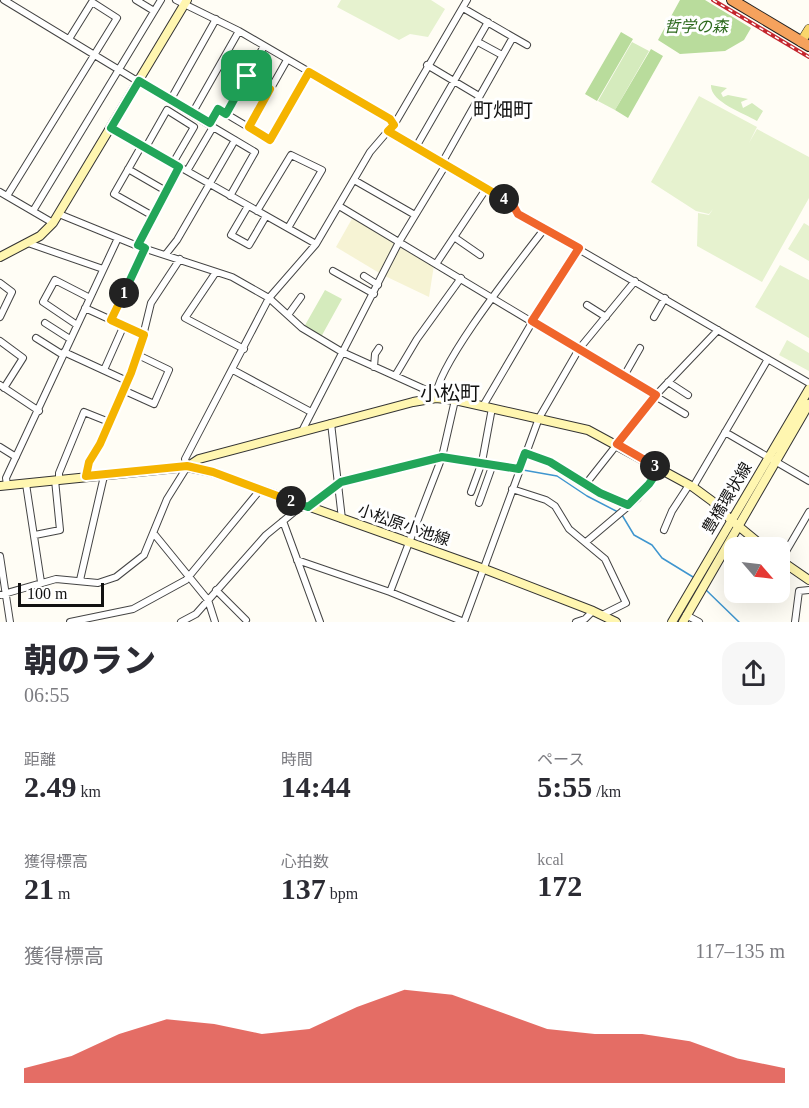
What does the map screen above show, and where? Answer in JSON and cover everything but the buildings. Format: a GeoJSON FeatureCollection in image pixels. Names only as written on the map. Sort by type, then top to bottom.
{"type":"FeatureCollection","features":[{"type":"Feature","properties":{"kind":"highway"},"geometry":{"type":"LineString","coordinates":[[732,0],[805,44]]}},
{"type":"Feature","properties":{"kind":"main road"},"geometry":{"type":"LineString","coordinates":[[0,257],[28,243],[53,223],[139,81],[182,1]]}},
{"type":"Feature","properties":{"kind":"main road"},"geometry":{"type":"LineString","coordinates":[[805,44],[809,29]]}},
{"type":"Feature","properties":{"kind":"main road","name":"豊橋環状線"},"geometry":{"type":"LineString","coordinates":[[772,460],[809,389]]}},
{"type":"Feature","properties":{"kind":"main road"},"geometry":{"type":"LineString","coordinates":[[187,466],[199,459],[302,430],[436,396],[575,425],[617,444],[691,486],[712,501],[752,537]]}},
{"type":"Feature","properties":{"kind":"main road","name":"豊橋環状線"},"geometry":{"type":"LineString","coordinates":[[672,622],[809,404]]}},
{"type":"Feature","properties":{"kind":"main road","name":"小松原小池線"},"geometry":{"type":"LineString","coordinates":[[4,485],[187,466],[213,472],[483,569],[616,622]]}},
{"type":"Feature","properties":{"kind":"main road","name":"豊橋環状線"},"geometry":{"type":"LineString","coordinates":[[685,619],[734,522]]}},
{"type":"Feature","properties":{"kind":"main road"},"geometry":{"type":"LineString","coordinates":[[790,566],[808,576]]}},
{"type":"Feature","properties":{"kind":"street"},"geometry":{"type":"LineString","coordinates":[[2,0],[193,112],[255,152],[230,196]]}},
{"type":"Feature","properties":{"kind":"street"},"geometry":{"type":"LineString","coordinates":[[136,0],[154,11]]}},
{"type":"Feature","properties":{"kind":"street"},"geometry":{"type":"LineString","coordinates":[[33,212],[161,0]]}},
{"type":"Feature","properties":{"kind":"street"},"geometry":{"type":"LineString","coordinates":[[3,595],[56,579],[98,583],[116,577],[144,555],[154,536],[167,499],[187,466],[185,459],[269,298],[316,244],[370,152],[394,125],[467,0]]}},
{"type":"Feature","properties":{"kind":"street"},"geometry":{"type":"LineString","coordinates":[[182,1],[390,119],[394,125]]}},
{"type":"Feature","properties":{"kind":"street"},"geometry":{"type":"LineString","coordinates":[[7,196],[117,18],[92,2],[69,39]]}},
{"type":"Feature","properties":{"kind":"street"},"geometry":{"type":"LineString","coordinates":[[463,8],[527,45]]}},
{"type":"Feature","properties":{"kind":"street"},"geometry":{"type":"LineString","coordinates":[[171,99],[216,19]]}},
{"type":"Feature","properties":{"kind":"street"},"geometry":{"type":"LineString","coordinates":[[416,147],[488,22]]}},
{"type":"Feature","properties":{"kind":"street"},"geometry":{"type":"LineString","coordinates":[[193,112],[239,32]]}},
{"type":"Feature","properties":{"kind":"street"},"geometry":{"type":"LineString","coordinates":[[302,430],[399,242],[513,37]]}},
{"type":"Feature","properties":{"kind":"street"},"geometry":{"type":"LineString","coordinates":[[478,42],[502,55]]}},
{"type":"Feature","properties":{"kind":"street"},"geometry":{"type":"LineString","coordinates":[[226,114],[264,46]]}},
{"type":"Feature","properties":{"kind":"street"},"geometry":{"type":"LineString","coordinates":[[249,127],[287,60]]}},
{"type":"Feature","properties":{"kind":"street"},"geometry":{"type":"LineString","coordinates":[[427,65],[479,96]]}},
{"type":"Feature","properties":{"kind":"street"},"geometry":{"type":"LineString","coordinates":[[187,171],[218,109],[270,140],[309,72]]}},
{"type":"Feature","properties":{"kind":"street"},"geometry":{"type":"LineString","coordinates":[[247,76],[270,89]]}},
{"type":"Feature","properties":{"kind":"street"},"geometry":{"type":"LineString","coordinates":[[138,245],[166,191],[194,127],[167,110],[114,194],[153,216]]}},
{"type":"Feature","properties":{"kind":"street"},"geometry":{"type":"LineString","coordinates":[[111,128],[316,244]]}},
{"type":"Feature","properties":{"kind":"street"},"geometry":{"type":"LineString","coordinates":[[388,131],[513,205],[518,214],[809,383]]}},
{"type":"Feature","properties":{"kind":"street"},"geometry":{"type":"LineString","coordinates":[[166,255],[235,140]]}},
{"type":"Feature","properties":{"kind":"street"},"geometry":{"type":"LineString","coordinates":[[257,211],[291,155],[322,170],[288,228]]}},
{"type":"Feature","properties":{"kind":"street"},"geometry":{"type":"LineString","coordinates":[[128,169],[166,191]]}},
{"type":"Feature","properties":{"kind":"street"},"geometry":{"type":"LineString","coordinates":[[354,180],[416,215]]}},
{"type":"Feature","properties":{"kind":"street"},"geometry":{"type":"LineString","coordinates":[[436,264],[486,189]]}},
{"type":"Feature","properties":{"kind":"street"},"geometry":{"type":"LineString","coordinates":[[0,192],[53,223]]}},
{"type":"Feature","properties":{"kind":"street"},"geometry":{"type":"LineString","coordinates":[[248,206],[231,236],[249,245],[266,216]]}},
{"type":"Feature","properties":{"kind":"street"},"geometry":{"type":"LineString","coordinates":[[339,206],[685,414]]}},
{"type":"Feature","properties":{"kind":"street"},"geometry":{"type":"LineString","coordinates":[[59,214],[145,248],[232,277],[269,298],[302,328],[342,352],[436,396],[443,374],[492,297],[544,228]]}},
{"type":"Feature","properties":{"kind":"street"},"geometry":{"type":"LineString","coordinates":[[454,237],[480,255]]}},
{"type":"Feature","properties":{"kind":"street"},"geometry":{"type":"LineString","coordinates":[[4,485],[118,238]]}},
{"type":"Feature","properties":{"kind":"street"},"geometry":{"type":"LineString","coordinates":[[28,243],[103,269]]}},
{"type":"Feature","properties":{"kind":"street"},"geometry":{"type":"LineString","coordinates":[[111,320],[145,248]]}},
{"type":"Feature","properties":{"kind":"street"},"geometry":{"type":"LineString","coordinates":[[483,406],[532,321],[579,248]]}},
{"type":"Feature","properties":{"kind":"street"},"geometry":{"type":"LineString","coordinates":[[86,476],[89,462],[138,356],[151,303],[180,259]]}},
{"type":"Feature","properties":{"kind":"street"},"geometry":{"type":"LineString","coordinates":[[333,271],[374,294]]}},
{"type":"Feature","properties":{"kind":"street"},"geometry":{"type":"LineString","coordinates":[[216,272],[185,318],[244,349]]}},
{"type":"Feature","properties":{"kind":"street"},"geometry":{"type":"LineString","coordinates":[[364,276],[378,285]]}},
{"type":"Feature","properties":{"kind":"street"},"geometry":{"type":"LineString","coordinates":[[395,376],[417,339],[461,278]]}},
{"type":"Feature","properties":{"kind":"street"},"geometry":{"type":"LineString","coordinates":[[77,325],[43,302],[55,280],[90,297]]}},
{"type":"Feature","properties":{"kind":"street"},"geometry":{"type":"LineString","coordinates":[[297,560],[390,592],[464,622],[539,418],[579,350],[635,281]]}},
{"type":"Feature","properties":{"kind":"street"},"geometry":{"type":"LineString","coordinates":[[0,283],[12,292],[0,317]]}},
{"type":"Feature","properties":{"kind":"street"},"geometry":{"type":"LineString","coordinates":[[288,315],[301,297]]}},
{"type":"Feature","properties":{"kind":"street"},"geometry":{"type":"LineString","coordinates":[[654,317],[664,298]]}},
{"type":"Feature","properties":{"kind":"street"},"geometry":{"type":"LineString","coordinates":[[587,305],[606,316]]}},
{"type":"Feature","properties":{"kind":"street"},"geometry":{"type":"LineString","coordinates":[[86,308],[144,335]]}},
{"type":"Feature","properties":{"kind":"street"},"geometry":{"type":"LineString","coordinates":[[45,323],[70,339]]}},
{"type":"Feature","properties":{"kind":"street"},"geometry":{"type":"LineString","coordinates":[[104,370],[124,325]]}},
{"type":"Feature","properties":{"kind":"street"},"geometry":{"type":"LineString","coordinates":[[585,485],[656,395],[718,330]]}},
{"type":"Feature","properties":{"kind":"street"},"geometry":{"type":"LineString","coordinates":[[36,338],[63,353],[127,381]]}},
{"type":"Feature","properties":{"kind":"street"},"geometry":{"type":"LineString","coordinates":[[0,341],[23,358],[2,386],[39,411]]}},
{"type":"Feature","properties":{"kind":"street"},"geometry":{"type":"LineString","coordinates":[[374,367],[379,348]]}},
{"type":"Feature","properties":{"kind":"street"},"geometry":{"type":"LineString","coordinates":[[624,376],[640,348]]}},
{"type":"Feature","properties":{"kind":"street"},"geometry":{"type":"LineString","coordinates":[[123,390],[154,404],[169,370],[138,356]]}},
{"type":"Feature","properties":{"kind":"street"},"geometry":{"type":"LineString","coordinates":[[664,530],[672,510],[691,486],[768,359]]}},
{"type":"Feature","properties":{"kind":"street"},"geometry":{"type":"LineString","coordinates":[[233,370],[311,412]]}},
{"type":"Feature","properties":{"kind":"street"},"geometry":{"type":"LineString","coordinates":[[668,382],[688,395]]}},
{"type":"Feature","properties":{"kind":"street"},"geometry":{"type":"LineString","coordinates":[[390,592],[442,457],[454,400]]}},
{"type":"Feature","properties":{"kind":"street"},"geometry":{"type":"LineString","coordinates":[[471,492],[482,462],[492,408]]}},
{"type":"Feature","properties":{"kind":"street"},"geometry":{"type":"LineString","coordinates":[[35,535],[60,530],[57,480],[84,412],[109,422]]}},
{"type":"Feature","properties":{"kind":"street"},"geometry":{"type":"LineString","coordinates":[[331,423],[342,519]]}},
{"type":"Feature","properties":{"kind":"street"},"geometry":{"type":"LineString","coordinates":[[725,432],[809,482]]}},
{"type":"Feature","properties":{"kind":"street"},"geometry":{"type":"LineString","coordinates":[[0,447],[16,457]]}},
{"type":"Feature","properties":{"kind":"street"},"geometry":{"type":"LineString","coordinates":[[525,453],[566,470],[585,485],[628,505]]}},
{"type":"Feature","properties":{"kind":"street"},"geometry":{"type":"LineString","coordinates":[[181,622],[196,614],[256,544],[299,507],[308,507],[338,484],[442,457],[519,469]]}},
{"type":"Feature","properties":{"kind":"street"},"geometry":{"type":"LineString","coordinates":[[479,503],[493,464]]}},
{"type":"Feature","properties":{"kind":"street"},"geometry":{"type":"LineString","coordinates":[[586,542],[644,491],[660,468]]}},
{"type":"Feature","properties":{"kind":"street"},"geometry":{"type":"LineString","coordinates":[[80,580],[104,476]]}},
{"type":"Feature","properties":{"kind":"street"},"geometry":{"type":"LineString","coordinates":[[26,484],[41,582]]}},
{"type":"Feature","properties":{"kind":"street"},"geometry":{"type":"LineString","coordinates":[[512,489],[546,500],[555,506],[569,529],[605,559],[626,603],[598,613],[587,620],[576,622]]}},
{"type":"Feature","properties":{"kind":"street"},"geometry":{"type":"LineString","coordinates":[[70,622],[133,609],[189,576],[260,490]]}},
{"type":"Feature","properties":{"kind":"street"},"geometry":{"type":"LineString","coordinates":[[790,543],[809,512]]}},
{"type":"Feature","properties":{"kind":"street"},"geometry":{"type":"LineString","coordinates":[[283,521],[320,621],[311,622]]}},
{"type":"Feature","properties":{"kind":"street"},"geometry":{"type":"LineString","coordinates":[[154,536],[208,600],[215,622]]}},
{"type":"Feature","properties":{"kind":"street"},"geometry":{"type":"LineString","coordinates":[[0,556],[3,595],[10,622]]}},
{"type":"Feature","properties":{"kind":"street"},"geometry":{"type":"LineString","coordinates":[[216,590],[246,620]]}},
{"type":"Feature","properties":{"kind":"street"},"geometry":{"type":"LineString","coordinates":[[795,622],[800,591],[809,590]]}},
{"type":"Feature","properties":{"kind":"street"},"geometry":{"type":"LineString","coordinates":[[685,619],[699,622]]}},
{"type":"Feature","properties":{"kind":"shaded area"},"geometry":{"type":"Polygon","coordinates":[[[353,217],[396,242],[381,274],[336,247],[353,217]]]}},
{"type":"Feature","properties":{"kind":"shaded area"},"geometry":{"type":"Polygon","coordinates":[[[401,246],[434,265],[429,297],[385,276],[401,246]]]}},
{"type":"Feature","properties":{"kind":"green space"},"geometry":{"type":"Polygon","coordinates":[[[341,0],[431,0],[445,9],[428,37],[410,34],[399,40],[337,7],[341,0]]]}},
{"type":"Feature","properties":{"kind":"green space","name":"哲学の森"},"geometry":{"type":"Polygon","coordinates":[[[680,0],[705,0],[751,28],[744,40],[725,51],[680,54],[658,40],[680,0]]]}},
{"type":"Feature","properties":{"kind":"green space"},"geometry":{"type":"Polygon","coordinates":[[[621,32],[633,39],[597,101],[585,94],[621,32]]]}},
{"type":"Feature","properties":{"kind":"green space"},"geometry":{"type":"Polygon","coordinates":[[[632,42],[649,51],[615,110],[598,101],[632,42]]]}},
{"type":"Feature","properties":{"kind":"green space"},"geometry":{"type":"Polygon","coordinates":[[[651,49],[663,56],[628,118],[615,110],[651,49]]]}},
{"type":"Feature","properties":{"kind":"green space"},"geometry":{"type":"Polygon","coordinates":[[[711,85],[727,88],[721,93],[723,97],[728,95],[748,99],[741,102],[743,108],[752,103],[763,111],[757,121],[722,102],[712,91],[711,85]]]}},
{"type":"Feature","properties":{"kind":"green space"},"geometry":{"type":"Polygon","coordinates":[[[699,96],[757,127],[749,143],[757,129],[809,157],[809,198],[762,282],[697,246],[698,213],[709,215],[713,209],[709,214],[696,211],[651,182],[699,96]]]}},
{"type":"Feature","properties":{"kind":"green space"},"geometry":{"type":"Polygon","coordinates":[[[804,223],[809,226],[809,261],[788,249],[804,223]]]}},
{"type":"Feature","properties":{"kind":"green space"},"geometry":{"type":"Polygon","coordinates":[[[780,265],[809,280],[809,338],[755,307],[780,265]]]}},
{"type":"Feature","properties":{"kind":"green space"},"geometry":{"type":"Polygon","coordinates":[[[325,290],[342,299],[321,337],[304,327],[325,290]]]}},
{"type":"Feature","properties":{"kind":"green space"},"geometry":{"type":"Polygon","coordinates":[[[787,340],[809,353],[809,371],[779,355],[787,340]]]}},
{"type":"Feature","properties":{"kind":"waterway"},"geometry":{"type":"LineString","coordinates":[[523,470],[557,476],[587,496],[618,512]]}},
{"type":"Feature","properties":{"kind":"waterway"},"geometry":{"type":"LineString","coordinates":[[622,515],[634,535],[652,545],[662,558],[693,577]]}},
{"type":"Feature","properties":{"kind":"waterway"},"geometry":{"type":"LineString","coordinates":[[705,589],[739,622]]}},
{"type":"Feature","properties":{"kind":"railway"},"geometry":{"type":"LineString","coordinates":[[713,0],[809,57]]}},
{"type":"Feature","properties":{"kind":"district","name":"町畑町"},"geometry":{"type":"Point","coordinates":[503,110]}},
{"type":"Feature","properties":{"kind":"district","name":"小松町"},"geometry":{"type":"Point","coordinates":[450,393]}},
{"type":"Feature","properties":{"kind":"route"},"geometry":{"type":"LineString","coordinates":[[309,72],[390,119],[394,125],[388,131],[513,205],[518,214],[579,248],[532,321],[656,395],[617,444],[660,468],[638,498],[628,505],[585,485],[566,470],[525,453],[519,469],[473,460],[442,457],[341,482],[308,507],[213,472],[187,466],[86,476],[89,462],[100,444],[131,373],[144,335],[111,320],[145,248],[138,245],[179,167],[111,128],[139,81],[210,123],[218,109],[226,114],[247,76],[270,89],[249,127],[270,140],[309,72]]}}]}
